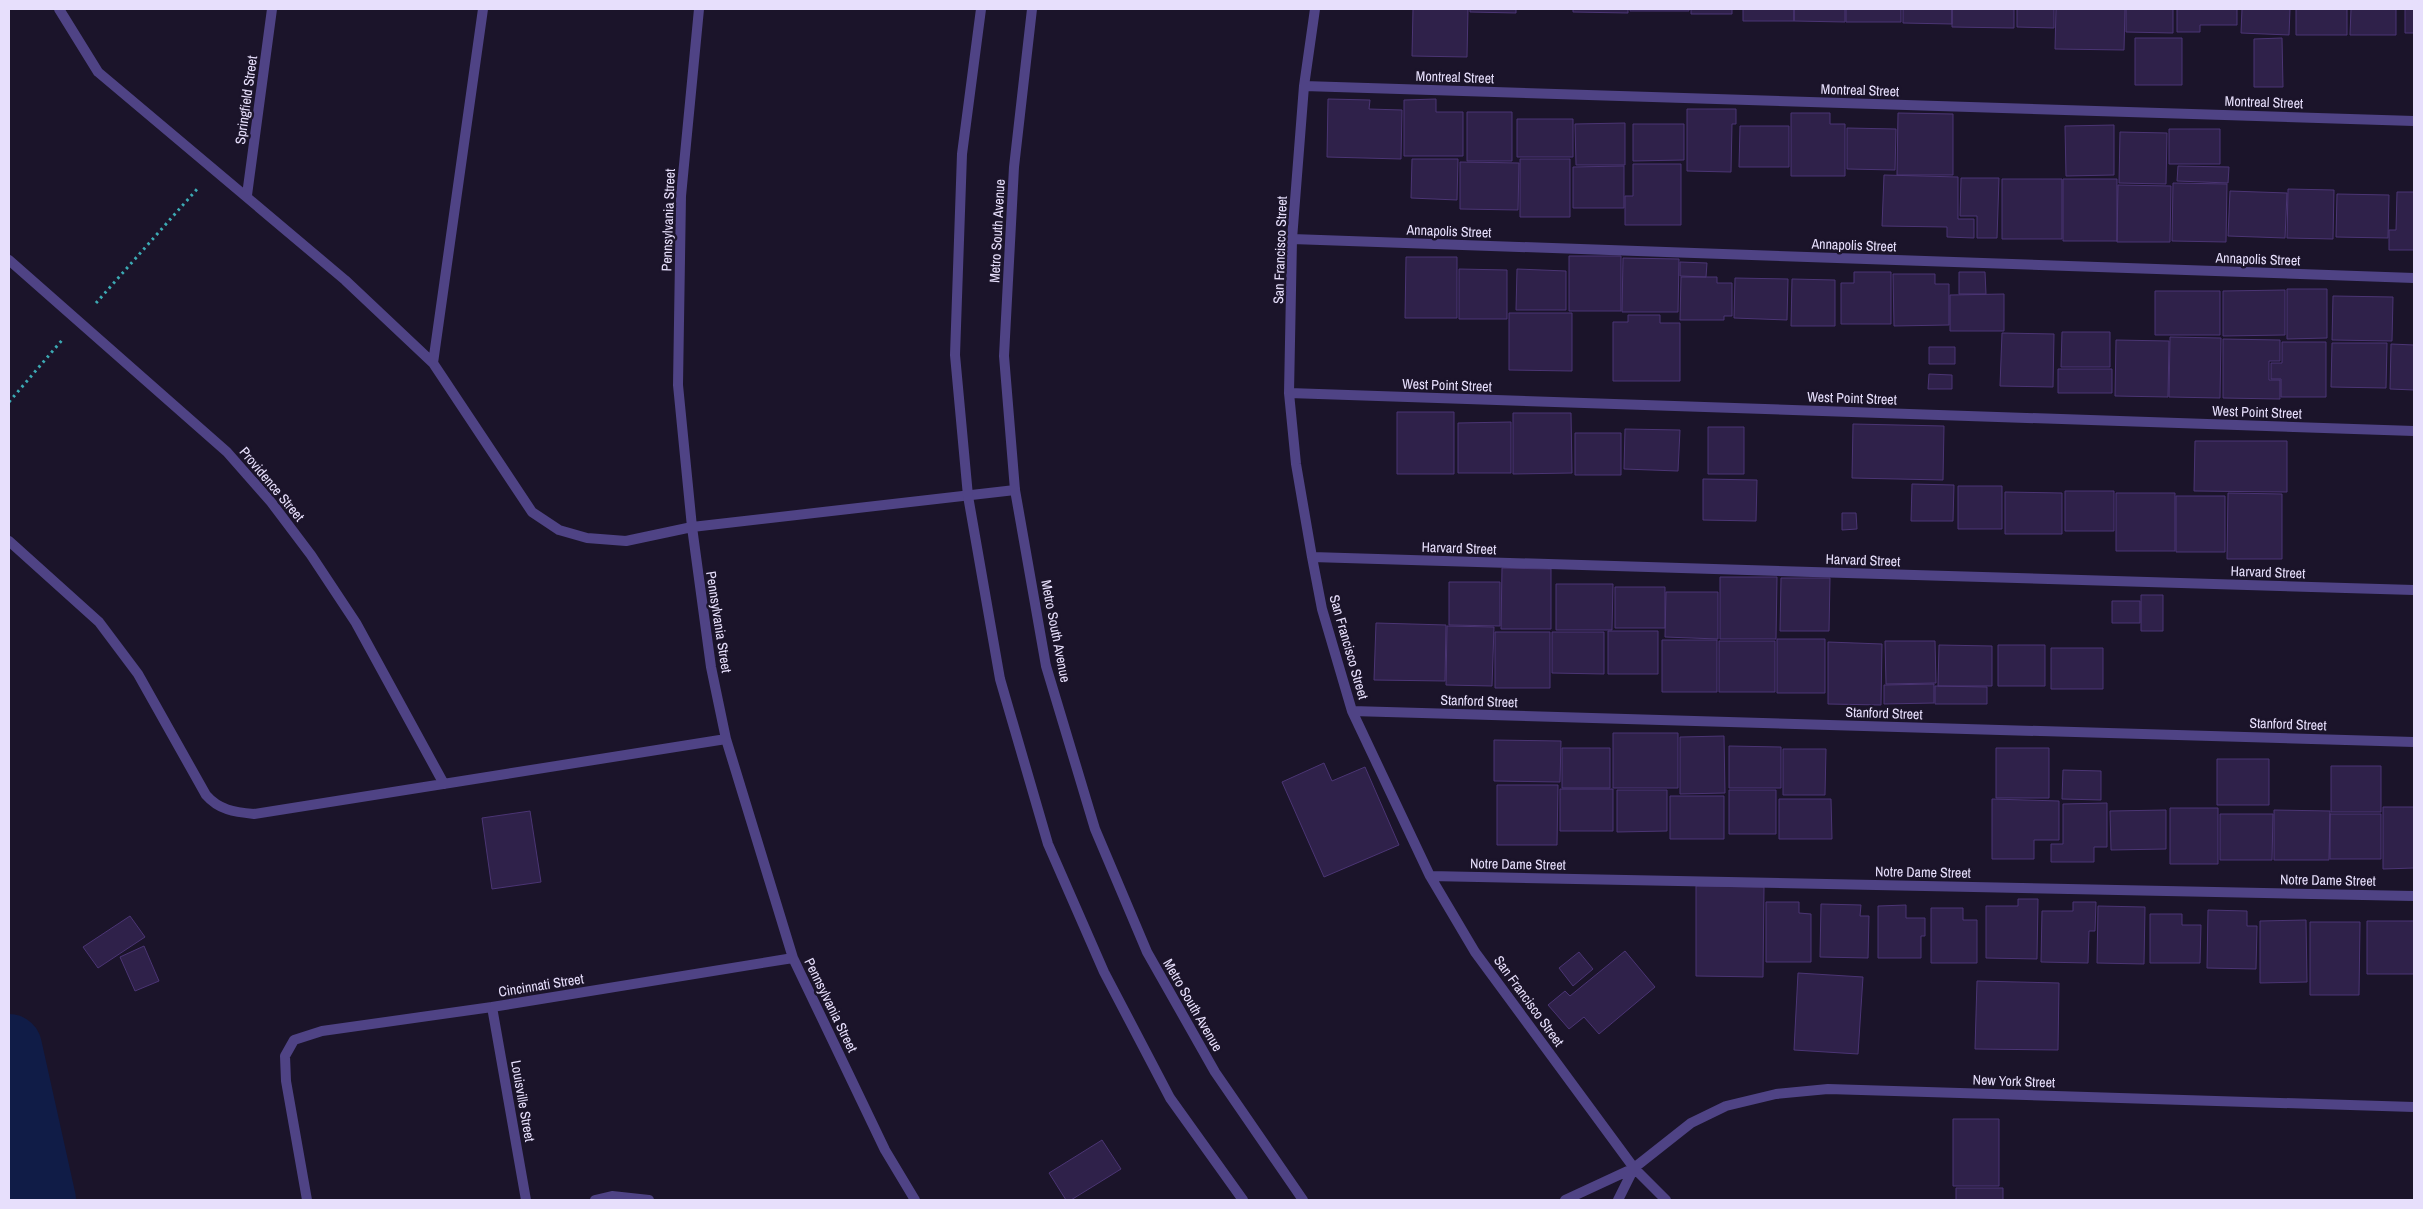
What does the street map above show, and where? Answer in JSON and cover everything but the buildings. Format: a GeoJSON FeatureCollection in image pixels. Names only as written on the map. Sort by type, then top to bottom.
{"type":"FeatureCollection","features":[{"type":"Feature","properties":{"kind":"street"},"geometry":{"type":"LineString","coordinates":[[59,9],[98,72],[247,195],[345,280],[433,363],[532,512],[559,530],[587,538],[626,541],[692,527],[1015,490]]}},
{"type":"Feature","properties":{"kind":"street","name":"Springfield Street"},"geometry":{"type":"LineString","coordinates":[[247,195],[272,9]]}},
{"type":"Feature","properties":{"kind":"street"},"geometry":{"type":"LineString","coordinates":[[433,363],[483,9]]}},
{"type":"Feature","properties":{"kind":"street","name":"Pennsylvania Street"},"geometry":{"type":"LineString","coordinates":[[699,9],[682,196],[678,375],[692,527],[711,667],[726,739],[793,958],[885,1150],[915,1200]]}},
{"type":"Feature","properties":{"kind":"street"},"geometry":{"type":"LineString","coordinates":[[981,9],[962,154],[954,355],[968,496],[1000,679],[1048,844],[1104,972],[1170,1098],[1243,1200]]}},
{"type":"Feature","properties":{"kind":"street","name":"Metro South Avenue"},"geometry":{"type":"LineString","coordinates":[[1032,9],[1027,38],[1014,167],[1004,356],[1015,490],[1046,666],[1095,830],[1146,952],[1215,1072],[1303,1200]]}},
{"type":"Feature","properties":{"kind":"street","name":"San Francisco Street"},"geometry":{"type":"LineString","coordinates":[[1315,9],[1304,86],[1292,239],[1289,394],[1296,464],[1322,609],[1352,711],[1430,876],[1475,952],[1634,1168],[1666,1200]]}},
{"type":"Feature","properties":{"kind":"street","name":"Montreal Street"},"geometry":{"type":"LineString","coordinates":[[1304,86],[2414,121]]}},
{"type":"Feature","properties":{"kind":"street","name":"Annapolis Street"},"geometry":{"type":"LineString","coordinates":[[1292,239],[2414,278]]}},
{"type":"Feature","properties":{"kind":"street","name":"Providence Street"},"geometry":{"type":"LineString","coordinates":[[9,260],[227,452],[271,502],[311,555],[356,623],[444,784]]}},
{"type":"Feature","properties":{"kind":"street","name":"West Point Street"},"geometry":{"type":"LineString","coordinates":[[1289,394],[2414,431]]}},
{"type":"Feature","properties":{"kind":"street"},"geometry":{"type":"LineString","coordinates":[[9,541],[100,622],[138,674],[206,795],[215,806],[233,812],[254,814],[726,739]]}},
{"type":"Feature","properties":{"kind":"street","name":"Harvard Street"},"geometry":{"type":"LineString","coordinates":[[1312,557],[2414,590]]}},
{"type":"Feature","properties":{"kind":"street","name":"Stanford Street"},"geometry":{"type":"LineString","coordinates":[[1352,711],[2414,742]]}},
{"type":"Feature","properties":{"kind":"street","name":"Notre Dame Street"},"geometry":{"type":"LineString","coordinates":[[1430,876],[2414,896]]}},
{"type":"Feature","properties":{"kind":"street","name":"Cincinnati Street"},"geometry":{"type":"LineString","coordinates":[[307,1200],[286,1081],[285,1056],[294,1040],[322,1031],[492,1007],[793,958]]}},
{"type":"Feature","properties":{"kind":"street","name":"Louisville Street"},"geometry":{"type":"LineString","coordinates":[[492,1007],[526,1200]]}},
{"type":"Feature","properties":{"kind":"street","name":"New York Street"},"geometry":{"type":"LineString","coordinates":[[1634,1168],[1691,1123],[1726,1106],[1776,1094],[1828,1089],[2414,1107]]}},
{"type":"Feature","properties":{"kind":"street"},"geometry":{"type":"LineString","coordinates":[[1564,1200],[1634,1168]]}},
{"type":"Feature","properties":{"kind":"street"},"geometry":{"type":"LineString","coordinates":[[1618,1200],[1634,1168]]}},
{"type":"Feature","properties":{"kind":"street"},"geometry":{"type":"LineString","coordinates":[[595,1200],[612,1196],[649,1200]]}},
{"type":"Feature","properties":{"kind":"path"},"geometry":{"type":"LineString","coordinates":[[9,402],[214,168]]}},
{"type":"Feature","properties":{"kind":"waterway"},"geometry":{"type":"LineString","coordinates":[[9,1047],[43,1200]]}}]}
